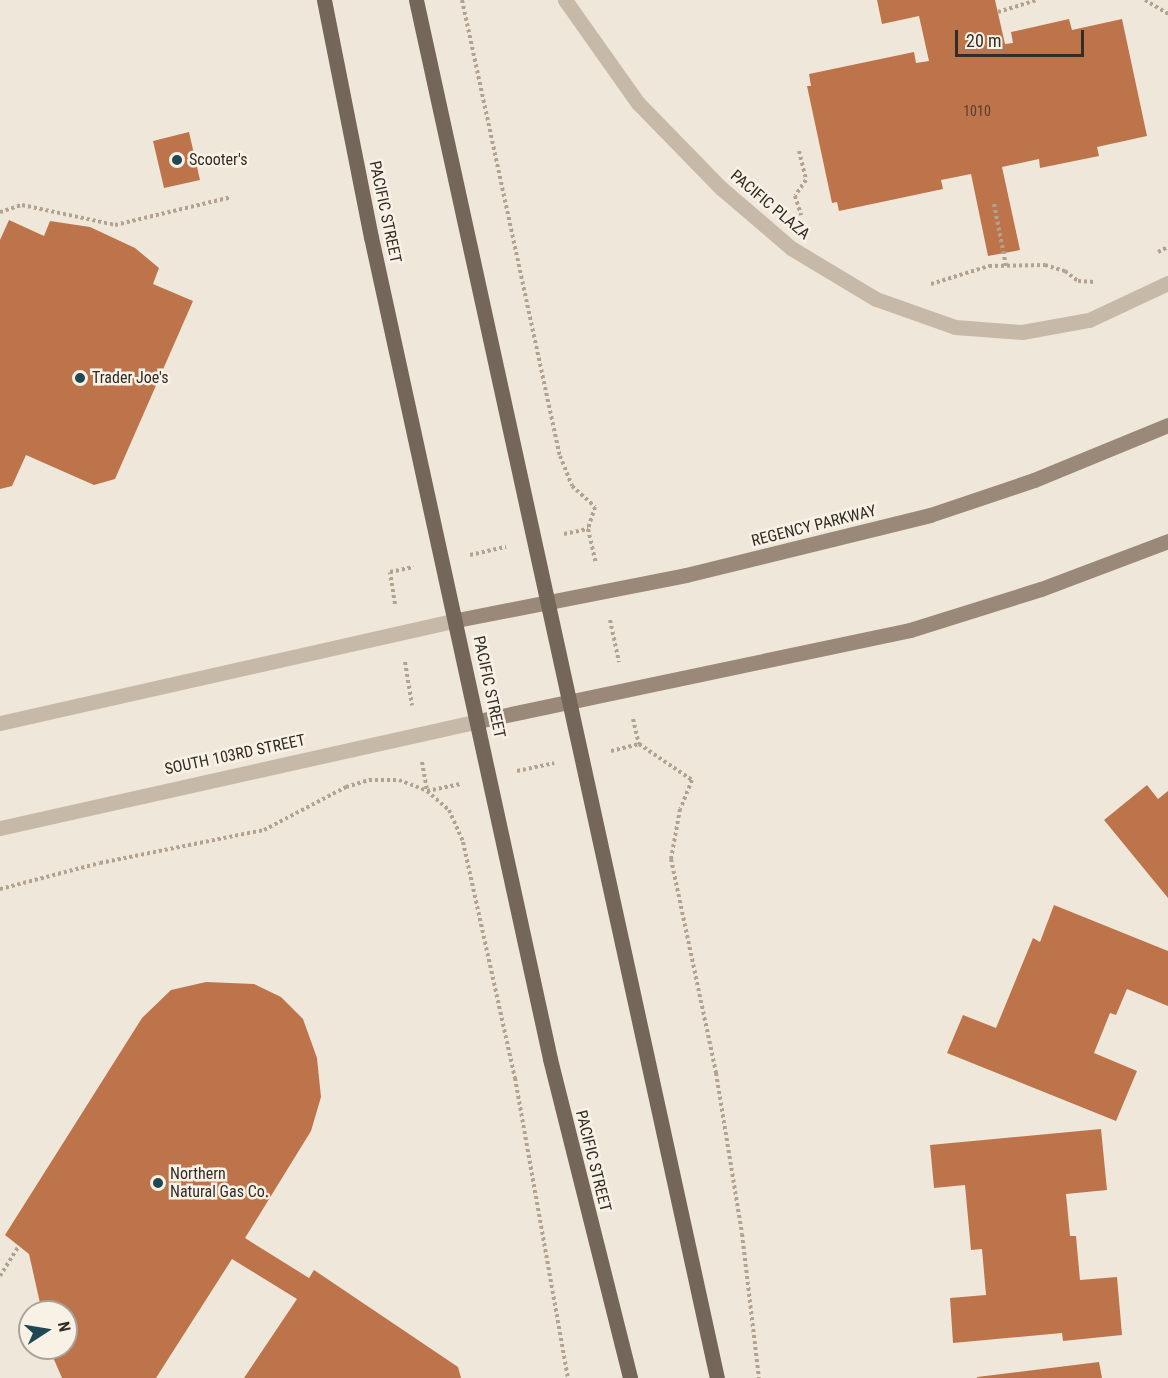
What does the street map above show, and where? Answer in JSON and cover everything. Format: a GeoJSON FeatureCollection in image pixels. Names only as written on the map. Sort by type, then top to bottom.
{"type":"FeatureCollection","features":[{"type":"Feature","properties":{"kind":"main road","name":"PACIFIC STREET"},"geometry":{"type":"LineString","coordinates":[[324,0],[371,237],[457,620],[549,1059],[630,1378]]}},
{"type":"Feature","properties":{"kind":"main road"},"geometry":{"type":"LineString","coordinates":[[416,0],[717,1378]]}},
{"type":"Feature","properties":{"kind":"main road","name":"REGENCY PARKWAY"},"geometry":{"type":"LineString","coordinates":[[457,620],[603,591],[930,515],[1034,480],[1168,425]]}},
{"type":"Feature","properties":{"kind":"main road"},"geometry":{"type":"LineString","coordinates":[[478,721],[910,630],[1041,590],[1168,541]]}},
{"type":"Feature","properties":{"kind":"street","name":"PACIFIC PLAZA"},"geometry":{"type":"LineString","coordinates":[[565,0],[610,68],[659,126],[745,210],[791,248],[845,282],[902,310],[956,327],[1022,332],[1089,320],[1168,283]]}},
{"type":"Feature","properties":{"kind":"street"},"geometry":{"type":"LineString","coordinates":[[0,723],[457,620]]}},
{"type":"Feature","properties":{"kind":"street","name":"SOUTH 103RD STREET"},"geometry":{"type":"LineString","coordinates":[[0,828],[478,721]]}},
{"type":"Feature","properties":{"kind":"path"},"geometry":{"type":"LineString","coordinates":[[462,0],[560,456],[572,486],[595,507],[588,529],[639,744],[692,780],[680,809],[671,859],[716,1073],[742,1234],[759,1378]]}},
{"type":"Feature","properties":{"kind":"path"},"geometry":{"type":"LineString","coordinates":[[998,12],[1037,0]]}},
{"type":"Feature","properties":{"kind":"path"},"geometry":{"type":"LineString","coordinates":[[1145,0],[1168,14]]}},
{"type":"Feature","properties":{"kind":"path"},"geometry":{"type":"LineString","coordinates":[[800,151],[806,180],[795,196],[796,206],[806,219]]}},
{"type":"Feature","properties":{"kind":"path"},"geometry":{"type":"LineString","coordinates":[[0,212],[22,205],[114,225],[232,197]]}},
{"type":"Feature","properties":{"kind":"path"},"geometry":{"type":"LineString","coordinates":[[994,204],[1006,266]]}},
{"type":"Feature","properties":{"kind":"path"},"geometry":{"type":"LineString","coordinates":[[1151,257],[1168,247]]}},
{"type":"Feature","properties":{"kind":"path"},"geometry":{"type":"LineString","coordinates":[[925,284],[945,282],[989,266],[1046,265],[1086,283],[1106,279]]}},
{"type":"Feature","properties":{"kind":"path"},"geometry":{"type":"LineString","coordinates":[[427,791],[390,573],[588,529]]}},
{"type":"Feature","properties":{"kind":"path"},"geometry":{"type":"LineString","coordinates":[[427,791],[639,744]]}},
{"type":"Feature","properties":{"kind":"path"},"geometry":{"type":"LineString","coordinates":[[0,889],[100,863],[264,830],[346,787],[369,780],[399,780],[427,791],[449,810],[463,842],[515,1078],[568,1378]]}},
{"type":"Feature","properties":{"kind":"path"},"geometry":{"type":"LineString","coordinates":[[0,1276],[19,1245]]}},
{"type":"Feature","properties":{"kind":"building"},"geometry":{"type":"Polygon","coordinates":[[[877,0],[995,0],[1005,44],[1013,43],[1011,32],[1069,19],[1072,30],[1122,19],[1147,136],[1097,147],[1099,156],[1040,168],[1039,159],[1002,167],[1020,250],[988,256],[971,174],[941,180],[943,189],[839,211],[837,202],[832,203],[807,86],[811,86],[809,74],[914,52],[916,63],[929,61],[919,16],[882,24],[877,0]]]}},
{"type":"Feature","properties":{"kind":"building","name":"Scooter's"},"geometry":{"type":"Polygon","coordinates":[[[189,132],[200,180],[164,188],[153,141],[189,132]]]}},
{"type":"Feature","properties":{"kind":"building","name":"Trader Joe's"},"geometry":{"type":"Polygon","coordinates":[[[9,220],[44,236],[50,221],[90,227],[135,248],[159,268],[153,284],[193,301],[115,479],[94,485],[26,455],[12,486],[0,489],[0,240],[9,220]]]}},
{"type":"Feature","properties":{"kind":"building"},"geometry":{"type":"Polygon","coordinates":[[[1147,785],[1158,799],[1168,791],[1168,898],[1104,820],[1147,785]]]}},
{"type":"Feature","properties":{"kind":"building"},"geometry":{"type":"Polygon","coordinates":[[[1054,905],[1168,951],[1168,1006],[1127,989],[1116,1015],[1110,1013],[1094,1053],[1137,1071],[1116,1121],[947,1053],[963,1015],[996,1028],[1033,938],[1040,942],[1054,905]]]}},
{"type":"Feature","properties":{"kind":"building","name":"Northern Natural Gas Co."},"geometry":{"type":"Polygon","coordinates":[[[206,982],[254,984],[281,997],[303,1019],[317,1058],[321,1097],[311,1131],[245,1238],[309,1278],[314,1270],[458,1367],[461,1378],[244,1378],[297,1299],[232,1259],[156,1378],[62,1378],[54,1360],[78,1360],[78,1300],[39,1300],[29,1254],[5,1235],[142,1018],[171,990],[206,982]]]}},
{"type":"Feature","properties":{"kind":"building"},"geometry":{"type":"Polygon","coordinates":[[[1101,1129],[1107,1190],[1066,1194],[1070,1236],[1076,1236],[1080,1280],[1117,1277],[1122,1335],[1063,1341],[1062,1333],[953,1343],[950,1298],[986,1295],[982,1249],[971,1250],[965,1185],[934,1188],[930,1145],[1101,1129]]]}},
{"type":"Feature","properties":{"kind":"building"},"geometry":{"type":"Polygon","coordinates":[[[1099,1362],[1102,1378],[977,1378],[977,1377],[1099,1362]]]}},
{"type":"Feature","properties":{"kind":"place","name":"Scooter's"},"geometry":{"type":"Point","coordinates":[177,160]}},
{"type":"Feature","properties":{"kind":"place","name":"Trader Joe's"},"geometry":{"type":"Point","coordinates":[80,378]}},
{"type":"Feature","properties":{"kind":"place","name":"Northern Natural Gas Co."},"geometry":{"type":"Point","coordinates":[158,1183]}}]}
